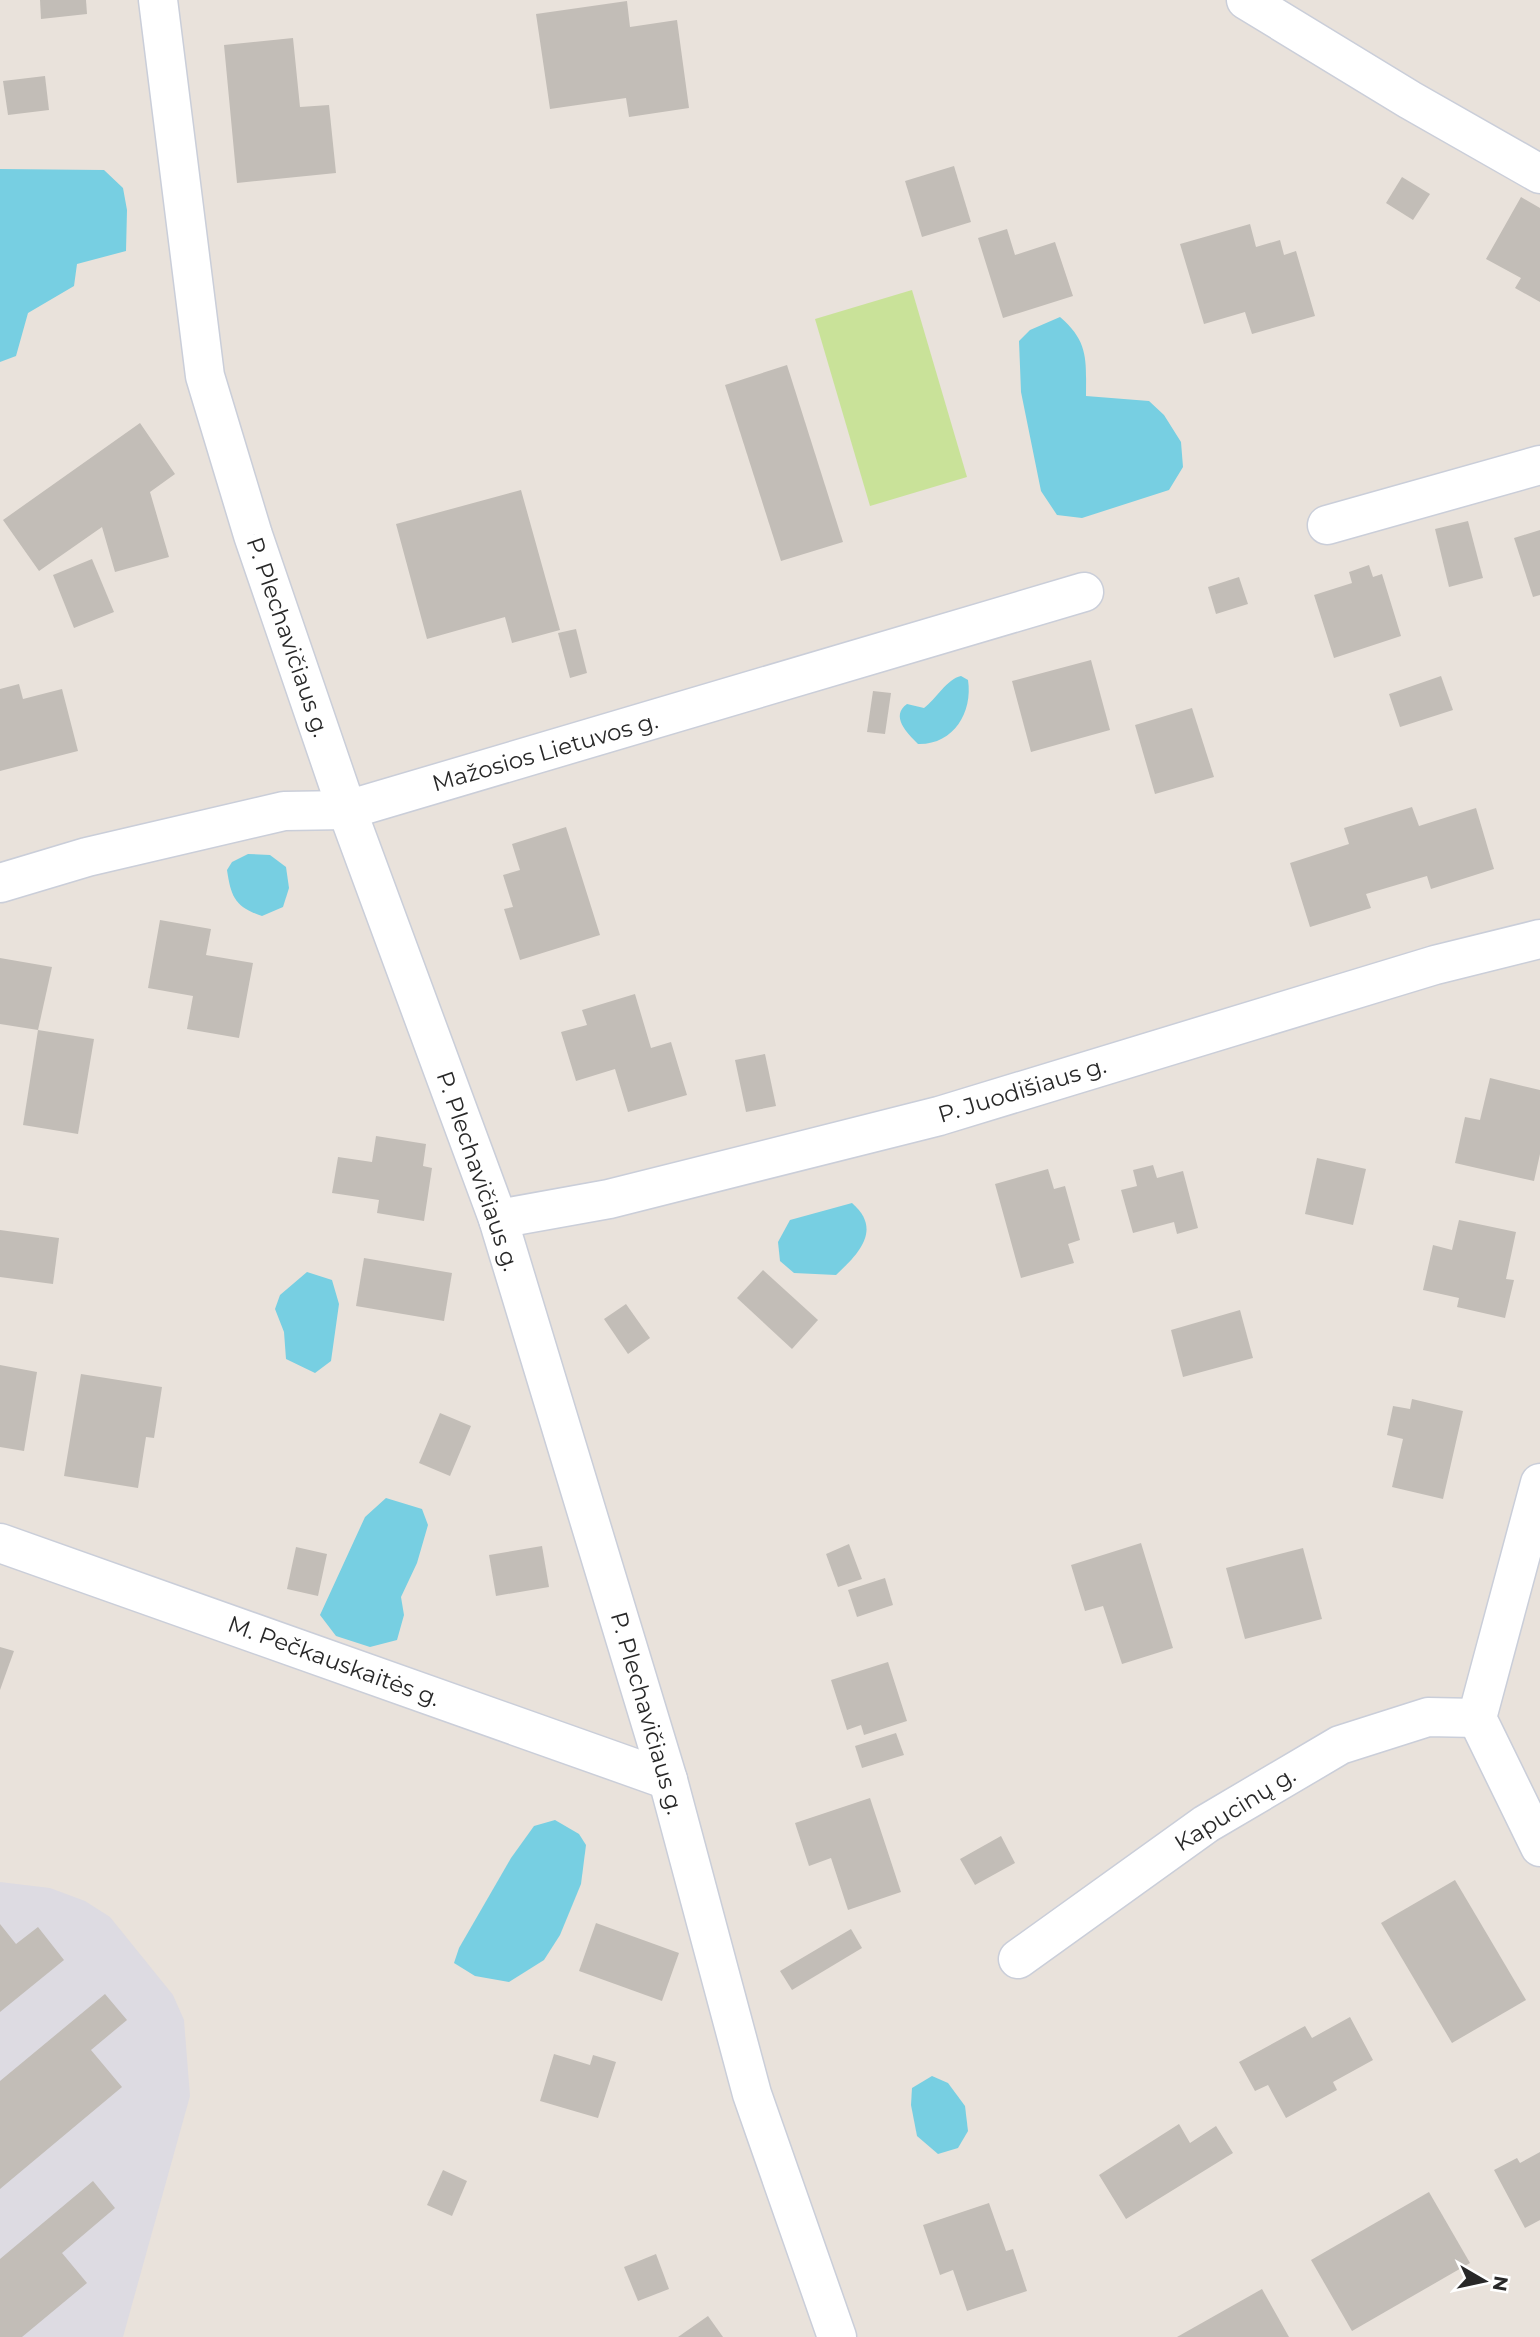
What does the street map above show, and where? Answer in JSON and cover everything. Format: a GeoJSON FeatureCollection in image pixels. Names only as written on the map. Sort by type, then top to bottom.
{"type":"FeatureCollection","features":[{"type":"Feature","properties":{"kind":"street","name":"P. Plechavičiaus g."},"geometry":{"type":"LineString","coordinates":[[158,0],[205,376],[253,535],[347,810],[498,1219],[668,1780],[752,2094],[837,2337]]}},
{"type":"Feature","properties":{"kind":"street"},"geometry":{"type":"LineString","coordinates":[[1246,0],[1410,100],[1540,174]]}},
{"type":"Feature","properties":{"kind":"street"},"geometry":{"type":"LineString","coordinates":[[1327,525],[1540,465]]}},
{"type":"Feature","properties":{"kind":"street","name":"Mažosios Lietuvos g."},"geometry":{"type":"LineString","coordinates":[[0,883],[87,857],[284,811],[347,810],[1084,592]]}},
{"type":"Feature","properties":{"kind":"street","name":"P. Juodišiaus g."},"geometry":{"type":"LineString","coordinates":[[498,1219],[609,1199],[939,1116],[1435,965],[1540,939]]}},
{"type":"Feature","properties":{"kind":"street"},"geometry":{"type":"LineString","coordinates":[[1540,1483],[1477,1718],[1540,1847]]}},
{"type":"Feature","properties":{"kind":"street","name":"M. Pečkauskaitės g."},"geometry":{"type":"LineString","coordinates":[[0,1543],[668,1780]]}},
{"type":"Feature","properties":{"kind":"street","name":"Kapucinų g."},"geometry":{"type":"LineString","coordinates":[[1018,1959],[1206,1824],[1340,1745],[1428,1717],[1477,1718]]}},
{"type":"Feature","properties":{"kind":"shaded area"},"geometry":{"type":"Polygon","coordinates":[[[0,1882],[50,1888],[85,1901],[110,1917],[173,1995],[184,2020],[190,2096],[123,2337],[0,2337],[0,1882]]]}},
{"type":"Feature","properties":{"kind":"green space"},"geometry":{"type":"Polygon","coordinates":[[[912,290],[967,477],[870,506],[815,319],[912,290]]]}},
{"type":"Feature","properties":{"kind":"water"},"geometry":{"type":"Polygon","coordinates":[[[0,169],[104,170],[123,188],[127,210],[126,251],[77,264],[74,286],[28,313],[16,356],[0,362],[0,169]]]}},
{"type":"Feature","properties":{"kind":"water"},"geometry":{"type":"Polygon","coordinates":[[[1060,317],[1076,335],[1084,352],[1086,396],[1149,401],[1164,415],[1181,442],[1183,467],[1169,490],[1082,518],[1057,515],[1041,491],[1021,392],[1019,341],[1030,330],[1060,317]]]}},
{"type":"Feature","properties":{"kind":"water"},"geometry":{"type":"Polygon","coordinates":[[[961,676],[968,680],[969,692],[964,715],[958,725],[941,739],[918,744],[902,724],[902,709],[907,704],[924,708],[951,681],[961,676]]]}},
{"type":"Feature","properties":{"kind":"water"},"geometry":{"type":"Polygon","coordinates":[[[248,854],[270,855],[286,867],[289,888],[283,907],[262,916],[240,905],[233,894],[229,879],[227,870],[232,862],[248,854]]]}},
{"type":"Feature","properties":{"kind":"water"},"geometry":{"type":"Polygon","coordinates":[[[852,1203],[866,1223],[864,1241],[852,1259],[836,1275],[794,1273],[780,1261],[778,1242],[790,1220],[852,1203]]]}},
{"type":"Feature","properties":{"kind":"water"},"geometry":{"type":"Polygon","coordinates":[[[307,1272],[332,1280],[339,1304],[331,1361],[315,1373],[286,1359],[284,1332],[275,1309],[280,1295],[307,1272]]]}},
{"type":"Feature","properties":{"kind":"water"},"geometry":{"type":"Polygon","coordinates":[[[386,1498],[422,1509],[428,1525],[417,1563],[401,1597],[404,1615],[397,1640],[370,1647],[336,1636],[320,1615],[365,1517],[386,1498]]]}},
{"type":"Feature","properties":{"kind":"water"},"geometry":{"type":"Polygon","coordinates":[[[555,1820],[579,1834],[586,1845],[581,1884],[560,1935],[544,1960],[509,1982],[475,1976],[454,1963],[459,1948],[511,1858],[534,1826],[555,1820]]]}},
{"type":"Feature","properties":{"kind":"water"},"geometry":{"type":"Polygon","coordinates":[[[932,2076],[948,2083],[965,2106],[968,2131],[958,2148],[938,2154],[917,2136],[911,2105],[912,2088],[932,2076]]]}},
{"type":"Feature","properties":{"kind":"building"},"geometry":{"type":"Polygon","coordinates":[[[40,0],[86,0],[87,14],[41,19],[40,0]]]}},
{"type":"Feature","properties":{"kind":"building"},"geometry":{"type":"Polygon","coordinates":[[[627,1],[630,27],[677,20],[689,108],[629,117],[626,98],[550,109],[536,14],[627,1]]]}},
{"type":"Feature","properties":{"kind":"building"},"geometry":{"type":"Polygon","coordinates":[[[293,38],[300,107],[329,105],[336,173],[237,183],[224,45],[293,38]]]}},
{"type":"Feature","properties":{"kind":"building"},"geometry":{"type":"Polygon","coordinates":[[[45,76],[49,110],[8,115],[3,81],[45,76]]]}},
{"type":"Feature","properties":{"kind":"building"},"geometry":{"type":"Polygon","coordinates":[[[954,166],[971,222],[922,237],[905,181],[954,166]]]}},
{"type":"Feature","properties":{"kind":"building"},"geometry":{"type":"Polygon","coordinates":[[[1402,177],[1430,194],[1413,220],[1386,203],[1402,177]]]}},
{"type":"Feature","properties":{"kind":"building"},"geometry":{"type":"Polygon","coordinates":[[[1521,197],[1540,208],[1540,302],[1515,288],[1521,278],[1486,259],[1521,197]]]}},
{"type":"Feature","properties":{"kind":"building"},"geometry":{"type":"Polygon","coordinates":[[[1250,224],[1256,247],[1280,240],[1284,255],[1296,251],[1315,316],[1252,334],[1245,312],[1204,324],[1180,244],[1250,224]]]}},
{"type":"Feature","properties":{"kind":"building"},"geometry":{"type":"Polygon","coordinates":[[[1007,229],[1015,255],[1055,242],[1073,296],[1003,318],[978,238],[1007,229]]]}},
{"type":"Feature","properties":{"kind":"building"},"geometry":{"type":"Polygon","coordinates":[[[787,365],[843,542],[781,561],[725,385],[787,365]]]}},
{"type":"Feature","properties":{"kind":"building"},"geometry":{"type":"Polygon","coordinates":[[[140,423],[175,474],[150,492],[169,557],[115,572],[102,527],[39,571],[3,520],[140,423]]]}},
{"type":"Feature","properties":{"kind":"building"},"geometry":{"type":"Polygon","coordinates":[[[521,490],[560,630],[512,643],[505,617],[427,639],[396,524],[521,490]]]}},
{"type":"Feature","properties":{"kind":"building"},"geometry":{"type":"Polygon","coordinates":[[[1468,521],[1483,578],[1449,587],[1435,529],[1468,521]]]}},
{"type":"Feature","properties":{"kind":"building"},"geometry":{"type":"Polygon","coordinates":[[[1540,530],[1540,595],[1533,597],[1514,538],[1540,530]]]}},
{"type":"Feature","properties":{"kind":"building"},"geometry":{"type":"Polygon","coordinates":[[[92,559],[114,612],[74,628],[53,575],[92,559]]]}},
{"type":"Feature","properties":{"kind":"building"},"geometry":{"type":"Polygon","coordinates":[[[1369,565],[1373,577],[1382,574],[1401,636],[1334,658],[1314,595],[1352,583],[1349,572],[1369,565]]]}},
{"type":"Feature","properties":{"kind":"building"},"geometry":{"type":"Polygon","coordinates":[[[1239,577],[1248,604],[1216,614],[1208,587],[1239,577]]]}},
{"type":"Feature","properties":{"kind":"building"},"geometry":{"type":"Polygon","coordinates":[[[576,629],[587,673],[570,678],[558,633],[576,629]]]}},
{"type":"Feature","properties":{"kind":"building"},"geometry":{"type":"Polygon","coordinates":[[[1091,660],[1110,730],[1031,752],[1012,681],[1091,660]]]}},
{"type":"Feature","properties":{"kind":"building"},"geometry":{"type":"Polygon","coordinates":[[[1441,676],[1453,710],[1400,727],[1389,694],[1441,676]]]}},
{"type":"Feature","properties":{"kind":"building"},"geometry":{"type":"Polygon","coordinates":[[[19,684],[23,699],[62,689],[78,751],[0,771],[0,689],[19,684]]]}},
{"type":"Feature","properties":{"kind":"building"},"geometry":{"type":"Polygon","coordinates":[[[873,691],[891,693],[885,734],[867,732],[873,691]]]}},
{"type":"Feature","properties":{"kind":"building"},"geometry":{"type":"Polygon","coordinates":[[[1192,708],[1214,777],[1155,794],[1135,725],[1192,708]]]}},
{"type":"Feature","properties":{"kind":"building"},"geometry":{"type":"Polygon","coordinates":[[[1412,807],[1419,826],[1476,808],[1494,869],[1431,889],[1427,876],[1366,894],[1371,908],[1310,927],[1290,863],[1349,844],[1344,828],[1412,807]]]}},
{"type":"Feature","properties":{"kind":"building"},"geometry":{"type":"Polygon","coordinates":[[[566,827],[600,935],[520,960],[504,909],[513,907],[503,875],[520,870],[512,844],[566,827]]]}},
{"type":"Feature","properties":{"kind":"building"},"geometry":{"type":"Polygon","coordinates":[[[160,920],[211,929],[206,955],[253,963],[239,1038],[187,1029],[193,996],[148,988],[160,920]]]}},
{"type":"Feature","properties":{"kind":"building"},"geometry":{"type":"Polygon","coordinates":[[[0,958],[52,967],[38,1030],[0,1024],[0,958]]]}},
{"type":"Feature","properties":{"kind":"building"},"geometry":{"type":"Polygon","coordinates":[[[635,994],[651,1048],[671,1042],[687,1095],[628,1112],[615,1069],[576,1081],[561,1032],[587,1025],[582,1010],[635,994]]]}},
{"type":"Feature","properties":{"kind":"building"},"geometry":{"type":"Polygon","coordinates":[[[38,1030],[94,1039],[78,1134],[23,1125],[38,1030]]]}},
{"type":"Feature","properties":{"kind":"building"},"geometry":{"type":"Polygon","coordinates":[[[765,1054],[776,1106],[746,1112],[735,1060],[765,1054]]]}},
{"type":"Feature","properties":{"kind":"building"},"geometry":{"type":"Polygon","coordinates":[[[1490,1078],[1540,1090],[1540,1154],[1534,1181],[1455,1163],[1465,1117],[1480,1120],[1490,1078]]]}},
{"type":"Feature","properties":{"kind":"building"},"geometry":{"type":"Polygon","coordinates":[[[376,1136],[426,1144],[423,1166],[432,1168],[424,1221],[377,1213],[379,1200],[332,1193],[338,1157],[372,1162],[376,1136]]]}},
{"type":"Feature","properties":{"kind":"building"},"geometry":{"type":"Polygon","coordinates":[[[1317,1158],[1366,1169],[1353,1225],[1305,1214],[1317,1158]]]}},
{"type":"Feature","properties":{"kind":"building"},"geometry":{"type":"Polygon","coordinates":[[[1153,1165],[1157,1178],[1183,1171],[1198,1228],[1177,1234],[1174,1222],[1133,1233],[1121,1190],[1137,1186],[1133,1170],[1153,1165]]]}},
{"type":"Feature","properties":{"kind":"building"},"geometry":{"type":"Polygon","coordinates":[[[1048,1169],[1054,1189],[1065,1186],[1080,1240],[1068,1244],[1074,1263],[1021,1278],[995,1184],[1048,1169]]]}},
{"type":"Feature","properties":{"kind":"building"},"geometry":{"type":"Polygon","coordinates":[[[1459,1220],[1516,1232],[1506,1279],[1514,1280],[1505,1318],[1457,1307],[1459,1298],[1423,1290],[1433,1245],[1452,1250],[1459,1220]]]}},
{"type":"Feature","properties":{"kind":"building"},"geometry":{"type":"Polygon","coordinates":[[[0,1230],[59,1238],[53,1284],[0,1277],[0,1230]]]}},
{"type":"Feature","properties":{"kind":"building"},"geometry":{"type":"Polygon","coordinates":[[[364,1258],[452,1273],[444,1321],[356,1306],[364,1258]]]}},
{"type":"Feature","properties":{"kind":"building"},"geometry":{"type":"Polygon","coordinates":[[[763,1270],[818,1320],[792,1349],[737,1298],[763,1270]]]}},
{"type":"Feature","properties":{"kind":"building"},"geometry":{"type":"Polygon","coordinates":[[[626,1304],[650,1338],[628,1354],[604,1319],[626,1304]]]}},
{"type":"Feature","properties":{"kind":"building"},"geometry":{"type":"Polygon","coordinates":[[[1240,1310],[1253,1358],[1183,1377],[1171,1330],[1240,1310]]]}},
{"type":"Feature","properties":{"kind":"building"},"geometry":{"type":"Polygon","coordinates":[[[0,1365],[37,1372],[24,1451],[0,1447],[0,1365]]]}},
{"type":"Feature","properties":{"kind":"building"},"geometry":{"type":"Polygon","coordinates":[[[81,1374],[162,1387],[154,1438],[146,1437],[138,1488],[64,1476],[81,1374]]]}},
{"type":"Feature","properties":{"kind":"building"},"geometry":{"type":"Polygon","coordinates":[[[1412,1399],[1463,1411],[1443,1499],[1392,1487],[1403,1439],[1387,1435],[1393,1406],[1410,1409],[1412,1399]]]}},
{"type":"Feature","properties":{"kind":"building"},"geometry":{"type":"Polygon","coordinates":[[[440,1413],[471,1426],[450,1476],[419,1463],[440,1413]]]}},
{"type":"Feature","properties":{"kind":"building"},"geometry":{"type":"Polygon","coordinates":[[[1141,1543],[1173,1648],[1122,1664],[1103,1606],[1085,1611],[1071,1565],[1141,1543]]]}},
{"type":"Feature","properties":{"kind":"building"},"geometry":{"type":"Polygon","coordinates":[[[849,1544],[862,1579],[838,1587],[826,1554],[849,1544]]]}},
{"type":"Feature","properties":{"kind":"building"},"geometry":{"type":"Polygon","coordinates":[[[542,1546],[549,1587],[496,1596],[489,1555],[542,1546]]]}},
{"type":"Feature","properties":{"kind":"building"},"geometry":{"type":"Polygon","coordinates":[[[296,1547],[327,1554],[318,1596],[287,1589],[296,1547]]]}},
{"type":"Feature","properties":{"kind":"building"},"geometry":{"type":"Polygon","coordinates":[[[1303,1548],[1322,1619],[1245,1639],[1226,1568],[1303,1548]]]}},
{"type":"Feature","properties":{"kind":"building"},"geometry":{"type":"Polygon","coordinates":[[[885,1578],[893,1605],[857,1617],[848,1590],[885,1578]]]}},
{"type":"Feature","properties":{"kind":"building"},"geometry":{"type":"Polygon","coordinates":[[[0,1647],[14,1651],[0,1690],[0,1647]]]}},
{"type":"Feature","properties":{"kind":"building"},"geometry":{"type":"Polygon","coordinates":[[[888,1662],[907,1721],[864,1735],[861,1725],[847,1730],[831,1680],[888,1662]]]}},
{"type":"Feature","properties":{"kind":"building"},"geometry":{"type":"Polygon","coordinates":[[[896,1733],[904,1755],[862,1768],[855,1746],[896,1733]]]}},
{"type":"Feature","properties":{"kind":"building"},"geometry":{"type":"Polygon","coordinates":[[[870,1798],[901,1892],[848,1910],[831,1858],[809,1866],[795,1823],[870,1798]]]}},
{"type":"Feature","properties":{"kind":"building"},"geometry":{"type":"Polygon","coordinates":[[[1001,1836],[1015,1863],[975,1885],[960,1859],[1001,1836]]]}},
{"type":"Feature","properties":{"kind":"building"},"geometry":{"type":"Polygon","coordinates":[[[1455,1880],[1526,2000],[1452,2043],[1381,1923],[1455,1880]]]}},
{"type":"Feature","properties":{"kind":"building"},"geometry":{"type":"Polygon","coordinates":[[[596,1923],[679,1953],[662,2001],[579,1971],[596,1923]]]}},
{"type":"Feature","properties":{"kind":"building"},"geometry":{"type":"Polygon","coordinates":[[[0,1924],[16,1944],[38,1927],[64,1960],[0,2012],[0,1924]]]}},
{"type":"Feature","properties":{"kind":"building"},"geometry":{"type":"Polygon","coordinates":[[[851,1929],[862,1948],[792,1990],[780,1971],[851,1929]]]}},
{"type":"Feature","properties":{"kind":"building"},"geometry":{"type":"Polygon","coordinates":[[[105,1994],[127,2020],[91,2050],[122,2087],[0,2189],[0,2081],[105,1994]]]}},
{"type":"Feature","properties":{"kind":"building"},"geometry":{"type":"Polygon","coordinates":[[[1350,2017],[1373,2060],[1333,2082],[1337,2090],[1286,2118],[1268,2085],[1255,2091],[1239,2062],[1305,2026],[1312,2038],[1350,2017]]]}},
{"type":"Feature","properties":{"kind":"building"},"geometry":{"type":"Polygon","coordinates":[[[554,2054],[590,2065],[593,2055],[616,2062],[598,2118],[540,2101],[554,2054]]]}},
{"type":"Feature","properties":{"kind":"building"},"geometry":{"type":"Polygon","coordinates":[[[1179,2124],[1190,2143],[1216,2126],[1233,2153],[1126,2219],[1099,2175],[1179,2124]]]}},
{"type":"Feature","properties":{"kind":"building"},"geometry":{"type":"Polygon","coordinates":[[[1540,2152],[1540,2220],[1525,2228],[1494,2170],[1517,2158],[1520,2163],[1540,2152]]]}},
{"type":"Feature","properties":{"kind":"building"},"geometry":{"type":"Polygon","coordinates":[[[443,2170],[467,2181],[452,2216],[427,2205],[443,2170]]]}},
{"type":"Feature","properties":{"kind":"building"},"geometry":{"type":"Polygon","coordinates":[[[93,2181],[115,2208],[62,2253],[87,2283],[22,2337],[0,2337],[0,2259],[93,2181]]]}},
{"type":"Feature","properties":{"kind":"building"},"geometry":{"type":"Polygon","coordinates":[[[1429,2192],[1470,2263],[1352,2331],[1311,2260],[1429,2192]]]}},
{"type":"Feature","properties":{"kind":"building"},"geometry":{"type":"Polygon","coordinates":[[[989,2203],[1006,2251],[1013,2249],[1027,2291],[967,2311],[953,2270],[940,2275],[923,2225],[989,2203]]]}},
{"type":"Feature","properties":{"kind":"building"},"geometry":{"type":"Polygon","coordinates":[[[656,2254],[669,2289],[638,2301],[624,2267],[656,2254]]]}},
{"type":"Feature","properties":{"kind":"building"},"geometry":{"type":"Polygon","coordinates":[[[1262,2289],[1289,2337],[1177,2337],[1262,2289]]]}},
{"type":"Feature","properties":{"kind":"building"},"geometry":{"type":"Polygon","coordinates":[[[708,2316],[723,2337],[678,2337],[708,2316]]]}}]}
